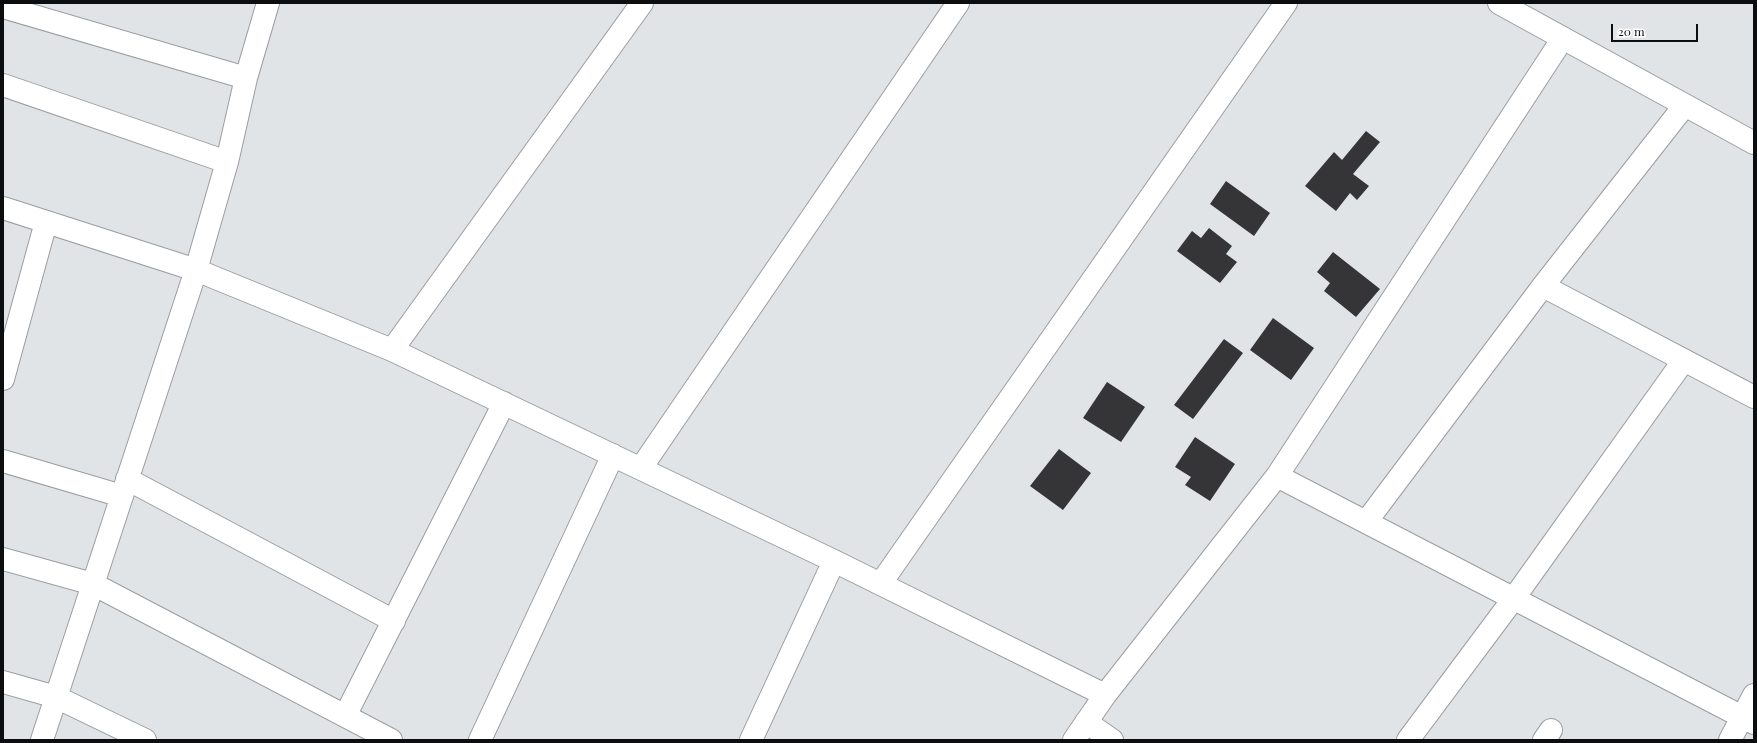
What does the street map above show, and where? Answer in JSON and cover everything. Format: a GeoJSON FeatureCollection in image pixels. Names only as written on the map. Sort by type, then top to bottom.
{"type":"FeatureCollection","features":[{"type":"Feature","properties":{"kind":"street"},"geometry":{"type":"LineString","coordinates":[[42,740],[196,270],[227,162],[246,78],[268,3]]}},
{"type":"Feature","properties":{"kind":"street"},"geometry":{"type":"LineString","coordinates":[[392,350],[642,3]]}},
{"type":"Feature","properties":{"kind":"street"},"geometry":{"type":"LineString","coordinates":[[641,468],[958,3]]}},
{"type":"Feature","properties":{"kind":"street"},"geometry":{"type":"LineString","coordinates":[[881,583],[1286,3]]}},
{"type":"Feature","properties":{"kind":"street"},"geometry":{"type":"LineString","coordinates":[[1499,3],[1754,143]]}},
{"type":"Feature","properties":{"kind":"street"},"geometry":{"type":"LineString","coordinates":[[3,7],[246,78]]}},
{"type":"Feature","properties":{"kind":"street"},"geometry":{"type":"LineString","coordinates":[[1112,740],[1080,731],[1105,695],[1277,476],[1562,38]]}},
{"type":"Feature","properties":{"kind":"street"},"geometry":{"type":"LineString","coordinates":[[3,86],[227,162]]}},
{"type":"Feature","properties":{"kind":"street"},"geometry":{"type":"LineString","coordinates":[[1366,522],[1543,286],[1685,105]]}},
{"type":"Feature","properties":{"kind":"street"},"geometry":{"type":"LineString","coordinates":[[3,208],[196,270],[392,350],[881,583],[1105,695]]}},
{"type":"Feature","properties":{"kind":"street"},"geometry":{"type":"LineString","coordinates":[[3,379],[46,222]]}},
{"type":"Feature","properties":{"kind":"street"},"geometry":{"type":"LineString","coordinates":[[1543,286],[1754,397]]}},
{"type":"Feature","properties":{"kind":"street"},"geometry":{"type":"LineString","coordinates":[[1408,740],[1514,598],[1684,360]]}},
{"type":"Feature","properties":{"kind":"street"},"geometry":{"type":"LineString","coordinates":[[345,716],[504,403]]}},
{"type":"Feature","properties":{"kind":"street"},"geometry":{"type":"LineString","coordinates":[[480,740],[613,455]]}},
{"type":"Feature","properties":{"kind":"street"},"geometry":{"type":"LineString","coordinates":[[3,460],[125,487],[394,622]]}},
{"type":"Feature","properties":{"kind":"street"},"geometry":{"type":"LineString","coordinates":[[1277,476],[1748,720]]}},
{"type":"Feature","properties":{"kind":"street"},"geometry":{"type":"LineString","coordinates":[[3,559],[93,584],[390,740]]}},
{"type":"Feature","properties":{"kind":"street"},"geometry":{"type":"LineString","coordinates":[[751,740],[834,561]]}},
{"type":"Feature","properties":{"kind":"street"},"geometry":{"type":"LineString","coordinates":[[3,682],[56,698],[145,740]]}},
{"type":"Feature","properties":{"kind":"street"},"geometry":{"type":"LineString","coordinates":[[1730,740],[1748,720],[1754,694]]}},
{"type":"Feature","properties":{"kind":"building"},"geometry":{"type":"Polygon","coordinates":[[[1366,131],[1380,142],[1353,174],[1369,186],[1357,200],[1350,193],[1336,211],[1305,186],[1334,152],[1342,160],[1366,131]]]}},
{"type":"Feature","properties":{"kind":"building"},"geometry":{"type":"Polygon","coordinates":[[[1226,181],[1270,213],[1254,236],[1210,204],[1226,181]]]}},
{"type":"Feature","properties":{"kind":"building"},"geometry":{"type":"Polygon","coordinates":[[[1209,228],[1232,246],[1226,254],[1237,262],[1220,283],[1177,251],[1192,231],[1201,238],[1209,228]]]}},
{"type":"Feature","properties":{"kind":"building"},"geometry":{"type":"Polygon","coordinates":[[[1333,252],[1380,289],[1356,317],[1324,291],[1330,283],[1317,272],[1333,252]]]}},
{"type":"Feature","properties":{"kind":"building"},"geometry":{"type":"Polygon","coordinates":[[[1273,318],[1314,348],[1291,380],[1250,350],[1273,318]]]}},
{"type":"Feature","properties":{"kind":"building"},"geometry":{"type":"Polygon","coordinates":[[[1224,339],[1243,353],[1193,419],[1174,405],[1224,339]]]}},
{"type":"Feature","properties":{"kind":"building"},"geometry":{"type":"Polygon","coordinates":[[[1107,382],[1145,407],[1121,442],[1083,418],[1107,382]]]}},
{"type":"Feature","properties":{"kind":"building"},"geometry":{"type":"Polygon","coordinates":[[[1195,437],[1235,464],[1210,501],[1185,485],[1191,477],[1175,467],[1195,437]]]}},
{"type":"Feature","properties":{"kind":"building"},"geometry":{"type":"Polygon","coordinates":[[[1059,449],[1091,473],[1063,510],[1030,486],[1059,449]]]}}]}
